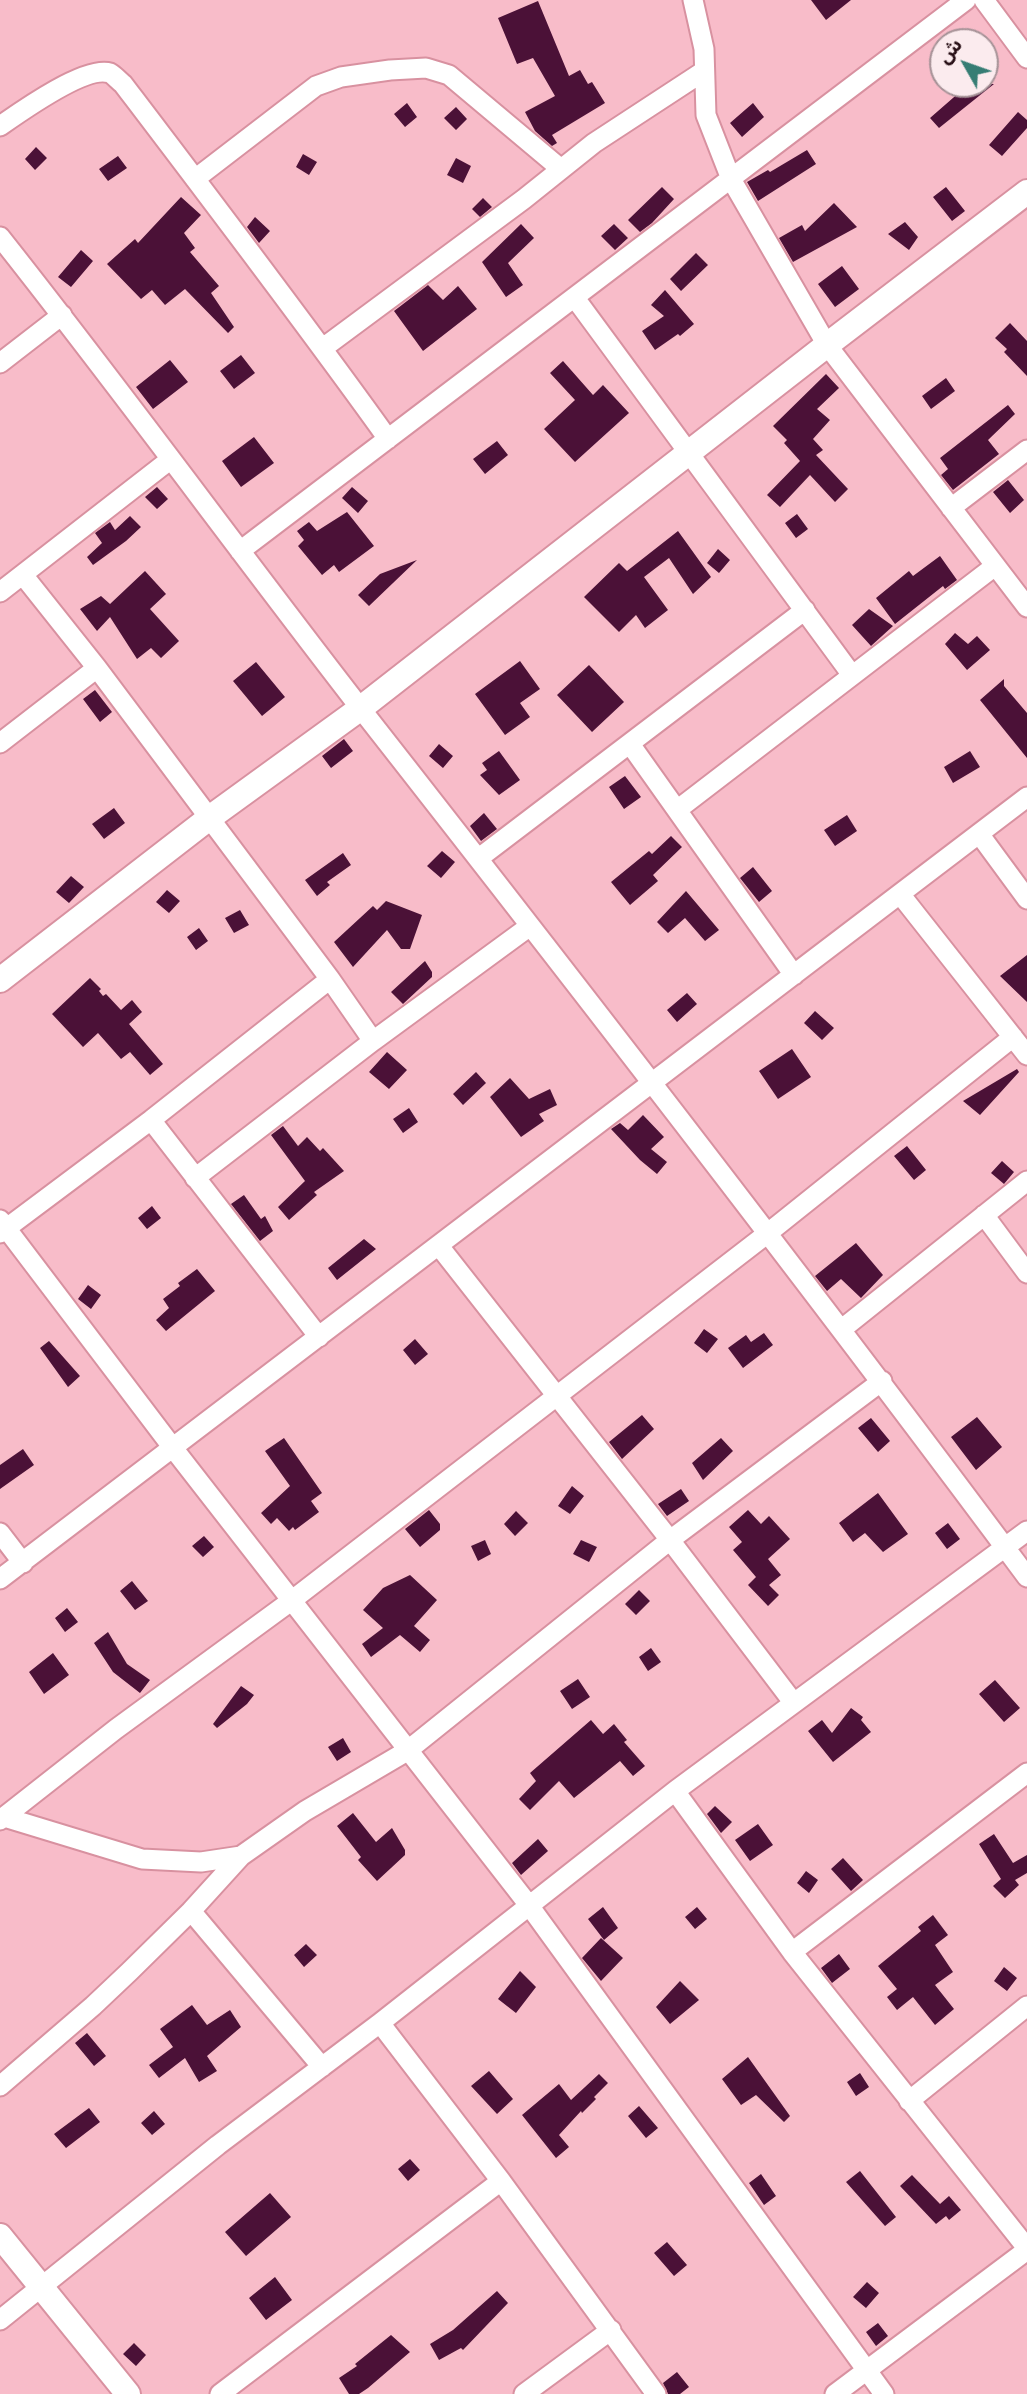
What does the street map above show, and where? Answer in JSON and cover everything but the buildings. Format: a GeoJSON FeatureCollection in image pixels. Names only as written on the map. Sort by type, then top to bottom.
{"type":"FeatureCollection","features":[{"type":"Feature","properties":{"kind":"street"},"geometry":{"type":"LineString","coordinates":[[693,0],[704,49],[706,114],[731,179],[827,345],[1027,607]]}},
{"type":"Feature","properties":{"kind":"street"},"geometry":{"type":"LineString","coordinates":[[240,551],[966,0]]}},
{"type":"Feature","properties":{"kind":"street"},"geometry":{"type":"LineString","coordinates":[[984,0],[1027,58]]}},
{"type":"Feature","properties":{"kind":"street"},"geometry":{"type":"LineString","coordinates":[[195,179],[316,86],[341,77],[390,69],[426,68],[449,75],[561,169]]}},
{"type":"Feature","properties":{"kind":"street"},"geometry":{"type":"LineString","coordinates":[[323,348],[593,143],[704,71]]}},
{"type":"Feature","properties":{"kind":"street"},"geometry":{"type":"LineString","coordinates":[[0,126],[33,103],[74,81],[93,72],[110,73],[123,84],[323,348],[388,439]]}},
{"type":"Feature","properties":{"kind":"street"},"geometry":{"type":"LineString","coordinates":[[0,980],[208,819],[361,708],[1027,192]]}},
{"type":"Feature","properties":{"kind":"street"},"geometry":{"type":"LineString","coordinates":[[0,237],[842,1328],[1027,1577]]}},
{"type":"Feature","properties":{"kind":"street"},"geometry":{"type":"LineString","coordinates":[[575,298],[852,675]]}},
{"type":"Feature","properties":{"kind":"street"},"geometry":{"type":"LineString","coordinates":[[0,363],[62,315]]}},
{"type":"Feature","properties":{"kind":"street"},"geometry":{"type":"LineString","coordinates":[[951,508],[1027,450]]}},
{"type":"Feature","properties":{"kind":"street"},"geometry":{"type":"LineString","coordinates":[[0,593],[171,459]]}},
{"type":"Feature","properties":{"kind":"street"},"geometry":{"type":"LineString","coordinates":[[677,810],[995,566]]}},
{"type":"Feature","properties":{"kind":"street"},"geometry":{"type":"LineString","coordinates":[[23,575],[97,668],[330,979],[373,1041]]}},
{"type":"Feature","properties":{"kind":"street"},"geometry":{"type":"LineString","coordinates":[[479,858],[805,610]]}},
{"type":"Feature","properties":{"kind":"street"},"geometry":{"type":"LineString","coordinates":[[0,743],[97,668]]}},
{"type":"Feature","properties":{"kind":"street"},"geometry":{"type":"LineString","coordinates":[[630,744],[794,975]]}},
{"type":"Feature","properties":{"kind":"street"},"geometry":{"type":"LineString","coordinates":[[0,1579],[1027,797]]}},
{"type":"Feature","properties":{"kind":"street"},"geometry":{"type":"LineString","coordinates":[[980,835],[1027,899]]}},
{"type":"Feature","properties":{"kind":"street"},"geometry":{"type":"LineString","coordinates":[[900,894],[1027,1055]]}},
{"type":"Feature","properties":{"kind":"street"},"geometry":{"type":"LineString","coordinates":[[195,1178],[373,1041],[530,926]]}},
{"type":"Feature","properties":{"kind":"street"},"geometry":{"type":"LineString","coordinates":[[330,979],[151,1120],[2,1227],[528,1904],[884,2394]]}},
{"type":"Feature","properties":{"kind":"street"},"geometry":{"type":"LineString","coordinates":[[2,1818],[116,1729],[291,1601],[557,1396],[768,1233],[1013,1037]]}},
{"type":"Feature","properties":{"kind":"street"},"geometry":{"type":"LineString","coordinates":[[151,1120],[319,1337]]}},
{"type":"Feature","properties":{"kind":"street"},"geometry":{"type":"LineString","coordinates":[[842,1328],[1027,1181]]}},
{"type":"Feature","properties":{"kind":"street"},"geometry":{"type":"LineString","coordinates":[[984,1215],[1027,1273]]}},
{"type":"Feature","properties":{"kind":"street"},"geometry":{"type":"LineString","coordinates":[[439,1246],[670,1539],[793,1702]]}},
{"type":"Feature","properties":{"kind":"street"},"geometry":{"type":"LineString","coordinates":[[0,2086],[93,2006],[191,1911],[241,1856],[354,1780],[407,1751],[670,1539],[882,1381]]}},
{"type":"Feature","properties":{"kind":"street"},"geometry":{"type":"LineString","coordinates":[[0,2320],[218,2145],[380,2023],[675,1791],[1027,1531]]}},
{"type":"Feature","properties":{"kind":"street"},"geometry":{"type":"LineString","coordinates":[[0,1533],[23,1563]]}},
{"type":"Feature","properties":{"kind":"street"},"geometry":{"type":"LineString","coordinates":[[792,1952],[1027,1773]]}},
{"type":"Feature","properties":{"kind":"street"},"geometry":{"type":"LineString","coordinates":[[675,1791],[792,1952],[1027,2249],[835,2394]]}},
{"type":"Feature","properties":{"kind":"street"},"geometry":{"type":"LineString","coordinates":[[2,1818],[142,1859],[201,1862],[241,1856]]}},
{"type":"Feature","properties":{"kind":"street"},"geometry":{"type":"LineString","coordinates":[[191,1911],[322,2067]]}},
{"type":"Feature","properties":{"kind":"street"},"geometry":{"type":"LineString","coordinates":[[909,2101],[1027,2006]]}},
{"type":"Feature","properties":{"kind":"street"},"geometry":{"type":"LineString","coordinates":[[380,2023],[501,2181],[656,2394]]}},
{"type":"Feature","properties":{"kind":"street"},"geometry":{"type":"LineString","coordinates":[[220,2394],[501,2181]]}},
{"type":"Feature","properties":{"kind":"street"},"geometry":{"type":"LineString","coordinates":[[0,2236],[128,2394]]}},
{"type":"Feature","properties":{"kind":"street"},"geometry":{"type":"LineString","coordinates":[[524,2394],[611,2330]]}}]}
